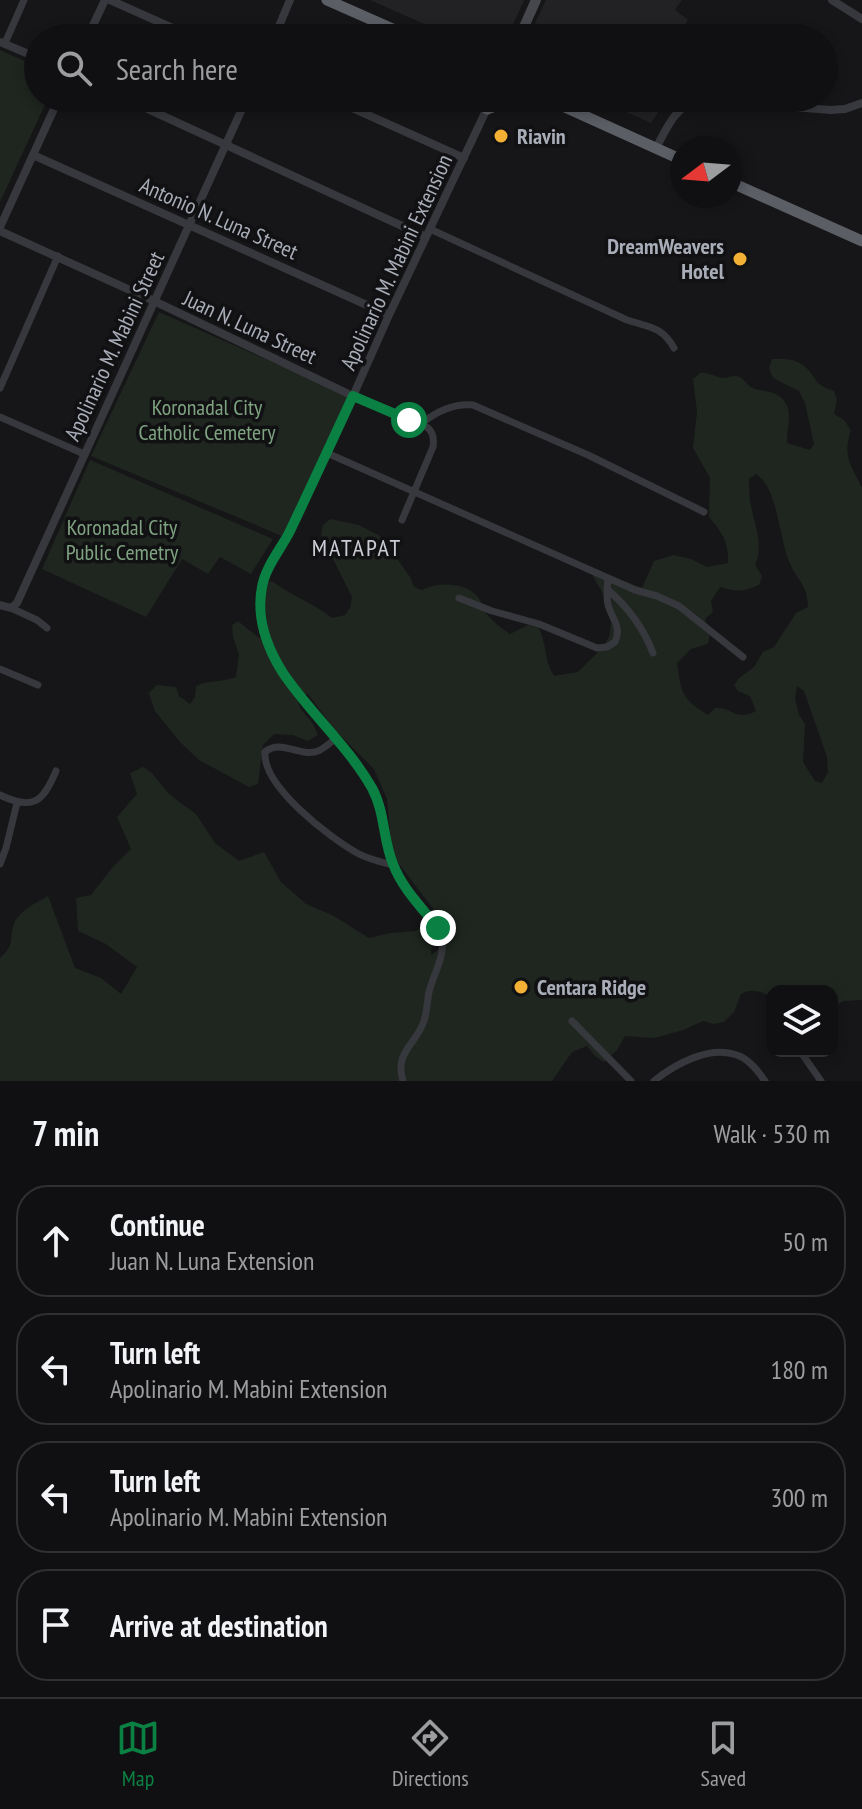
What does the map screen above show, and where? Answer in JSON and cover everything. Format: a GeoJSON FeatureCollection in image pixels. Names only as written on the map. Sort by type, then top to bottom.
{"type":"FeatureCollection","features":[{"type":"Feature","properties":{"kind":"highway"},"geometry":{"type":"LineString","coordinates":[[327,0],[381,24]]}},
{"type":"Feature","properties":{"kind":"highway"},"geometry":{"type":"LineString","coordinates":[[576,112],[670,154]]}},
{"type":"Feature","properties":{"kind":"highway"},"geometry":{"type":"LineString","coordinates":[[742,187],[862,241]]}},
{"type":"Feature","properties":{"kind":"main road"},"geometry":{"type":"LineString","coordinates":[[525,24],[536,0]]}},
{"type":"Feature","properties":{"kind":"street"},"geometry":{"type":"LineString","coordinates":[[24,0],[2,42],[24,52]]}},
{"type":"Feature","properties":{"kind":"street"},"geometry":{"type":"LineString","coordinates":[[95,24],[108,0],[163,24]]}},
{"type":"Feature","properties":{"kind":"street"},"geometry":{"type":"LineString","coordinates":[[280,24],[290,0]]}},
{"type":"Feature","properties":{"kind":"street"},"geometry":{"type":"LineString","coordinates":[[832,0],[862,19]]}},
{"type":"Feature","properties":{"kind":"street"},"geometry":{"type":"LineString","coordinates":[[848,10],[854,0]]}},
{"type":"Feature","properties":{"kind":"street"},"geometry":{"type":"LineString","coordinates":[[838,110],[862,103]]}},
{"type":"Feature","properties":{"kind":"street"},"geometry":{"type":"LineString","coordinates":[[0,229],[53,112]]}},
{"type":"Feature","properties":{"kind":"street"},"geometry":{"type":"LineString","coordinates":[[155,112],[627,320],[658,329],[664,332],[674,348]]}},
{"type":"Feature","properties":{"kind":"street","name":"Apolinario M. Mabini Street"},"geometry":{"type":"LineString","coordinates":[[11,608],[17,603],[240,112]]}},
{"type":"Feature","properties":{"kind":"street"},"geometry":{"type":"LineString","coordinates":[[361,112],[464,158]]}},
{"type":"Feature","properties":{"kind":"street","name":"Apolinario M. Mabini Extension"},"geometry":{"type":"LineString","coordinates":[[403,1081],[400,1071],[402,1059],[423,1024],[442,950],[441,938],[438,928],[410,893],[393,865],[373,791],[360,770],[309,708],[269,647],[262,625],[260,602],[265,576],[327,453],[483,112]]}},
{"type":"Feature","properties":{"kind":"street"},"geometry":{"type":"LineString","coordinates":[[656,148],[677,112]]}},
{"type":"Feature","properties":{"kind":"street","name":"Antonio N. Luna Street"},"geometry":{"type":"LineString","coordinates":[[33,155],[389,315]]}},
{"type":"Feature","properties":{"kind":"street","name":"Juan N. Luna Street"},"geometry":{"type":"LineString","coordinates":[[0,229],[353,396]]}},
{"type":"Feature","properties":{"kind":"street"},"geometry":{"type":"LineString","coordinates":[[0,388],[58,256]]}},
{"type":"Feature","properties":{"kind":"street"},"geometry":{"type":"LineString","coordinates":[[353,396],[422,423],[434,440],[402,520]]}},
{"type":"Feature","properties":{"kind":"street"},"geometry":{"type":"LineString","coordinates":[[422,423],[447,409],[463,404],[473,405],[588,455],[704,512]]}},
{"type":"Feature","properties":{"kind":"street"},"geometry":{"type":"LineString","coordinates":[[0,417],[84,454]]}},
{"type":"Feature","properties":{"kind":"street"},"geometry":{"type":"LineString","coordinates":[[327,453],[635,590],[679,606],[743,657]]}},
{"type":"Feature","properties":{"kind":"street"},"geometry":{"type":"LineString","coordinates":[[459,598],[602,648],[615,642],[618,633],[608,603],[608,578]]}},
{"type":"Feature","properties":{"kind":"street"},"geometry":{"type":"LineString","coordinates":[[607,589],[638,622],[653,653]]}},
{"type":"Feature","properties":{"kind":"street"},"geometry":{"type":"LineString","coordinates":[[0,605],[37,620],[47,628]]}},
{"type":"Feature","properties":{"kind":"street"},"geometry":{"type":"LineString","coordinates":[[0,669],[38,685]]}},
{"type":"Feature","properties":{"kind":"street"},"geometry":{"type":"LineString","coordinates":[[335,739],[317,752],[271,747],[265,752],[270,775],[280,790],[332,836],[356,853],[393,865]]}},
{"type":"Feature","properties":{"kind":"street"},"geometry":{"type":"LineString","coordinates":[[0,795],[17,803],[43,796],[56,771]]}},
{"type":"Feature","properties":{"kind":"street"},"geometry":{"type":"LineString","coordinates":[[0,864],[17,803]]}},
{"type":"Feature","properties":{"kind":"street"},"geometry":{"type":"LineString","coordinates":[[572,1021],[631,1081]]}},
{"type":"Feature","properties":{"kind":"street"},"geometry":{"type":"LineString","coordinates":[[654,1081],[687,1061],[714,1053],[727,1053],[746,1059],[765,1081]]}},
{"type":"Feature","properties":{"kind":"street"},"geometry":{"type":"LineString","coordinates":[[804,1057],[821,1081]]}},
{"type":"Feature","properties":{"kind":"shaded area"},"geometry":{"type":"Polygon","coordinates":[[[370,0],[524,0],[513,24],[424,24],[370,0]]]}},
{"type":"Feature","properties":{"kind":"shaded area"},"geometry":{"type":"Polygon","coordinates":[[[546,0],[682,0],[675,10],[688,20],[685,24],[535,24],[546,0]]]}},
{"type":"Feature","properties":{"kind":"shaded area"},"geometry":{"type":"Polygon","coordinates":[[[626,112],[658,112],[651,123],[626,112]]]}},
{"type":"Feature","properties":{"kind":"green space"},"geometry":{"type":"Polygon","coordinates":[[[0,50],[24,61],[24,112],[42,112],[0,202],[0,50]]]}},
{"type":"Feature","properties":{"kind":"green space","name":"Koronadal City Catholic Cemetery"},"geometry":{"type":"Polygon","coordinates":[[[159,312],[349,396],[282,536],[91,456],[159,312]]]}},
{"type":"Feature","properties":{"kind":"green space"},"geometry":{"type":"Polygon","coordinates":[[[772,359],[789,360],[800,363],[818,383],[834,391],[837,400],[834,414],[844,420],[851,430],[848,454],[862,488],[862,1000],[838,1004],[838,985],[766,985],[766,995],[753,991],[741,994],[734,1012],[724,1022],[714,1024],[703,1021],[655,1038],[625,1036],[617,1050],[604,1062],[587,1046],[572,1052],[552,1081],[0,1081],[0,958],[11,942],[16,919],[24,911],[48,896],[75,968],[101,978],[121,994],[137,967],[106,944],[78,931],[76,898],[91,895],[131,849],[117,817],[137,794],[130,773],[143,767],[169,794],[196,814],[215,843],[239,861],[264,852],[281,882],[306,904],[334,916],[369,938],[415,931],[425,925],[432,942],[431,955],[446,944],[443,922],[396,860],[387,799],[374,769],[334,729],[308,694],[297,694],[300,708],[318,735],[308,741],[293,735],[274,734],[263,745],[258,784],[249,787],[199,760],[155,711],[149,693],[157,685],[176,687],[179,696],[190,704],[195,697],[196,686],[236,677],[239,654],[232,625],[238,621],[259,638],[269,633],[264,599],[266,583],[272,581],[332,618],[345,615],[352,597],[321,535],[323,525],[330,519],[359,525],[382,537],[414,587],[422,590],[451,585],[472,591],[491,619],[510,634],[528,625],[538,627],[554,676],[578,672],[609,637],[613,611],[587,566],[642,588],[654,561],[673,555],[707,567],[728,563],[724,538],[709,517],[710,478],[693,448],[697,412],[693,379],[700,373],[723,378],[736,376],[755,389],[780,396],[788,410],[787,443],[810,450],[814,444],[805,403],[799,391],[773,378],[769,368],[772,359]],[[756,474],[749,479],[750,503],[759,543],[755,565],[762,576],[759,585],[740,590],[720,587],[711,601],[713,612],[705,619],[710,634],[708,644],[691,649],[677,663],[684,694],[708,715],[715,708],[738,715],[756,711],[750,696],[738,691],[734,685],[754,667],[763,652],[774,647],[796,613],[808,607],[804,587],[792,568],[769,490],[756,474]],[[797,686],[795,698],[805,724],[803,762],[815,781],[822,783],[828,772],[827,757],[804,691],[797,686]]]}},
{"type":"Feature","properties":{"kind":"green space","name":"Koronadal City Public Cemetry"},"geometry":{"type":"Polygon","coordinates":[[[90,460],[273,539],[251,574],[220,557],[208,574],[182,559],[146,617],[42,569],[90,460]]]}},
{"type":"Feature","properties":{"kind":"place","name":"Riavin"},"geometry":{"type":"Point","coordinates":[501,136]}},
{"type":"Feature","properties":{"kind":"place","name":"DreamWeavers Hotel"},"geometry":{"type":"Point","coordinates":[740,259]}},
{"type":"Feature","properties":{"kind":"place","name":"Centara Ridge"},"geometry":{"type":"Point","coordinates":[521,987]}},
{"type":"Feature","properties":{"kind":"district","name":"MATAPAT"},"geometry":{"type":"Point","coordinates":[357,548]}},
{"type":"Feature","properties":{"kind":"route"},"geometry":{"type":"LineString","coordinates":[[409,420],[353,396],[269,568],[262,584],[260,602],[262,625],[269,647],[282,671],[373,791],[393,865],[410,893],[438,928]]}}]}
